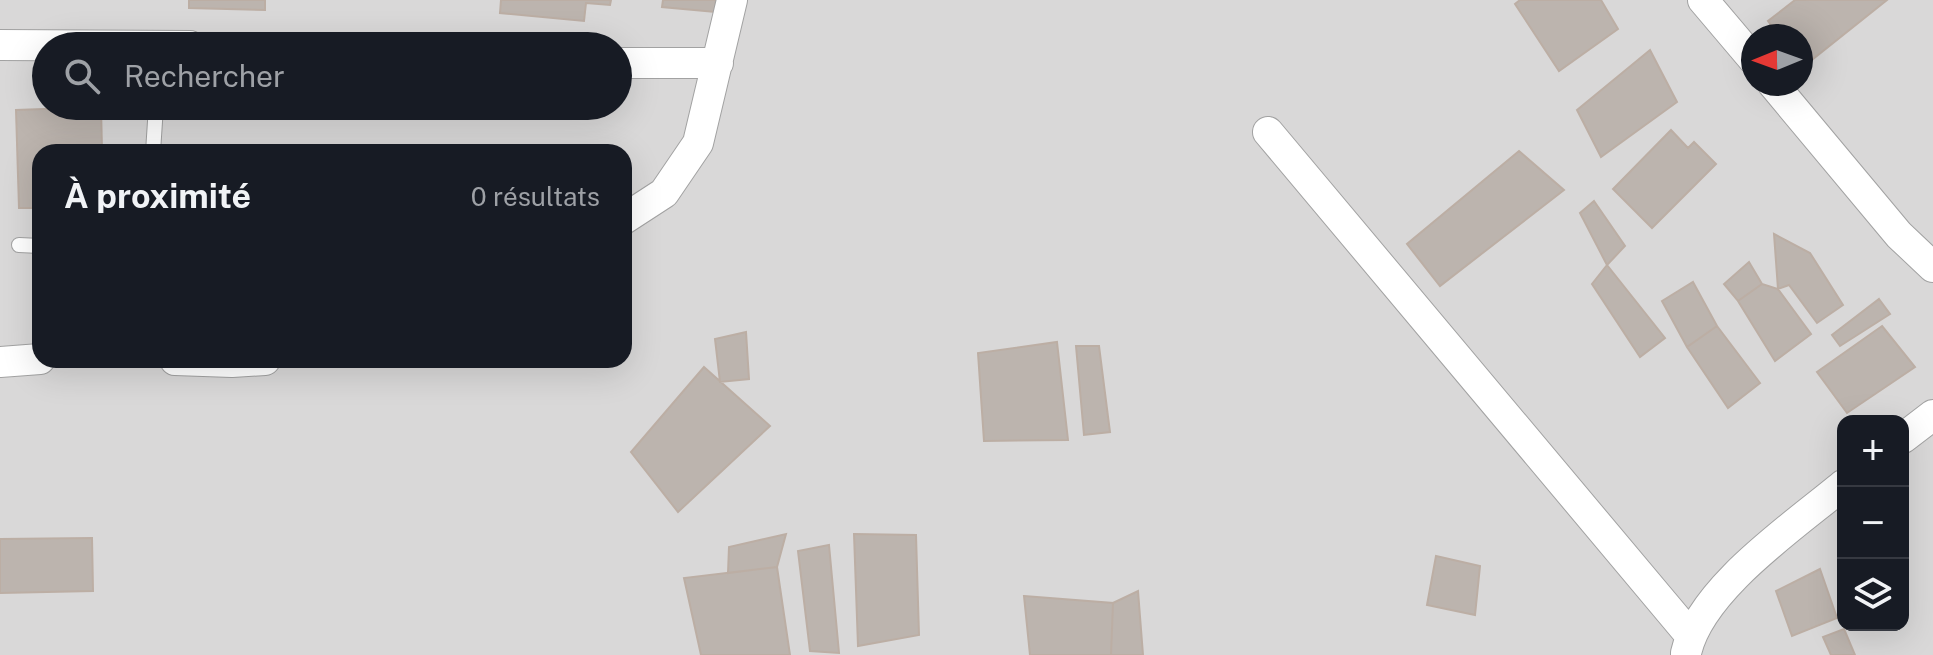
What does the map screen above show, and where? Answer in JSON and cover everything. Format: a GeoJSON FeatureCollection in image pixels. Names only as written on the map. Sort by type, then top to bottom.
{"type":"FeatureCollection","features":[{"type":"Feature","properties":{"kind":"street"},"geometry":{"type":"LineString","coordinates":[[632,214],[664,193],[698,143],[732,0]]}},
{"type":"Feature","properties":{"kind":"street"},"geometry":{"type":"LineString","coordinates":[[1703,0],[1741,45]]}},
{"type":"Feature","properties":{"kind":"street"},"geometry":{"type":"LineString","coordinates":[[0,45],[32,45]]}},
{"type":"Feature","properties":{"kind":"street"},"geometry":{"type":"LineString","coordinates":[[632,63],[718,63]]}},
{"type":"Feature","properties":{"kind":"street"},"geometry":{"type":"LineString","coordinates":[[1783,96],[1899,235],[1933,267]]}},
{"type":"Feature","properties":{"kind":"street"},"geometry":{"type":"LineString","coordinates":[[1268,132],[1688,645],[1729,581],[1841,487]]}},
{"type":"Feature","properties":{"kind":"street"},"geometry":{"type":"LineString","coordinates":[[0,362],[32,360]]}},
{"type":"Feature","properties":{"kind":"street"},"geometry":{"type":"LineString","coordinates":[[1909,433],[1933,415]]}},
{"type":"Feature","properties":{"kind":"lane"},"geometry":{"type":"LineString","coordinates":[[154,144],[155,120]]}},
{"type":"Feature","properties":{"kind":"lane"},"geometry":{"type":"LineString","coordinates":[[19,245],[32,246]]}},
{"type":"Feature","properties":{"kind":"shaded area"},"geometry":{"type":"Polygon","coordinates":[[[0,0],[1933,0],[1933,655],[0,655],[0,0]]]}},
{"type":"Feature","properties":{"kind":"building"},"geometry":{"type":"Polygon","coordinates":[[[189,0],[265,0],[265,10],[189,8],[189,0]]]}},
{"type":"Feature","properties":{"kind":"building"},"geometry":{"type":"Polygon","coordinates":[[[501,0],[611,0],[610,5],[586,3],[584,21],[500,13],[501,0]]]}},
{"type":"Feature","properties":{"kind":"building"},"geometry":{"type":"Polygon","coordinates":[[[663,0],[716,0],[715,12],[662,7],[663,0]]]}},
{"type":"Feature","properties":{"kind":"building"},"geometry":{"type":"Polygon","coordinates":[[[1520,0],[1601,0],[1618,29],[1559,71],[1515,4],[1520,0]]]}},
{"type":"Feature","properties":{"kind":"building"},"geometry":{"type":"Polygon","coordinates":[[[1795,0],[1887,0],[1813,59],[1813,24],[1770,24],[1768,21],[1795,0]]]}},
{"type":"Feature","properties":{"kind":"building"},"geometry":{"type":"Polygon","coordinates":[[[1650,50],[1677,102],[1601,157],[1577,110],[1650,50]]]}},
{"type":"Feature","properties":{"kind":"building"},"geometry":{"type":"Polygon","coordinates":[[[32,109],[32,120],[101,120],[102,144],[32,144],[32,208],[19,208],[16,110],[32,109]]]}},
{"type":"Feature","properties":{"kind":"building"},"geometry":{"type":"Polygon","coordinates":[[[1671,130],[1688,148],[1694,142],[1716,164],[1652,228],[1613,189],[1671,130]]]}},
{"type":"Feature","properties":{"kind":"building"},"geometry":{"type":"Polygon","coordinates":[[[1519,151],[1564,190],[1440,286],[1407,244],[1519,151]]]}},
{"type":"Feature","properties":{"kind":"building"},"geometry":{"type":"Polygon","coordinates":[[[1594,201],[1625,246],[1607,265],[1580,213],[1594,201]]]}},
{"type":"Feature","properties":{"kind":"building"},"geometry":{"type":"Polygon","coordinates":[[[1774,234],[1810,253],[1843,305],[1817,323],[1789,285],[1778,289],[1774,234]]]}},
{"type":"Feature","properties":{"kind":"building"},"geometry":{"type":"Polygon","coordinates":[[[1749,262],[1762,284],[1738,301],[1724,284],[1749,262]]]}},
{"type":"Feature","properties":{"kind":"building"},"geometry":{"type":"Polygon","coordinates":[[[1607,265],[1665,338],[1640,357],[1592,284],[1607,265]]]}},
{"type":"Feature","properties":{"kind":"building"},"geometry":{"type":"Polygon","coordinates":[[[1693,282],[1717,326],[1687,347],[1662,301],[1693,282]]]}},
{"type":"Feature","properties":{"kind":"building"},"geometry":{"type":"Polygon","coordinates":[[[1762,284],[1778,289],[1811,334],[1775,361],[1738,301],[1762,284]]]}},
{"type":"Feature","properties":{"kind":"building"},"geometry":{"type":"Polygon","coordinates":[[[1879,299],[1890,314],[1840,346],[1832,335],[1879,299]]]}},
{"type":"Feature","properties":{"kind":"building"},"geometry":{"type":"Polygon","coordinates":[[[1717,326],[1760,383],[1728,408],[1687,347],[1717,326]]]}},
{"type":"Feature","properties":{"kind":"building"},"geometry":{"type":"Polygon","coordinates":[[[1882,326],[1915,367],[1847,413],[1817,372],[1882,326]]]}},
{"type":"Feature","properties":{"kind":"building"},"geometry":{"type":"Polygon","coordinates":[[[746,332],[749,379],[720,382],[715,339],[746,332]]]}},
{"type":"Feature","properties":{"kind":"building"},"geometry":{"type":"Polygon","coordinates":[[[1057,342],[1068,440],[984,441],[978,353],[1057,342]]]}},
{"type":"Feature","properties":{"kind":"building"},"geometry":{"type":"Polygon","coordinates":[[[1076,346],[1099,346],[1110,432],[1084,435],[1076,346]]]}},
{"type":"Feature","properties":{"kind":"building"},"geometry":{"type":"Polygon","coordinates":[[[704,367],[770,426],[678,512],[631,452],[704,367]]]}},
{"type":"Feature","properties":{"kind":"building"},"geometry":{"type":"Polygon","coordinates":[[[786,534],[777,567],[728,573],[729,547],[786,534]]]}},
{"type":"Feature","properties":{"kind":"building"},"geometry":{"type":"Polygon","coordinates":[[[854,534],[916,535],[919,635],[858,646],[854,534]]]}},
{"type":"Feature","properties":{"kind":"building"},"geometry":{"type":"Polygon","coordinates":[[[92,538],[93,591],[0,593],[0,539],[92,538]]]}},
{"type":"Feature","properties":{"kind":"building"},"geometry":{"type":"Polygon","coordinates":[[[829,545],[839,653],[810,651],[798,551],[829,545]]]}},
{"type":"Feature","properties":{"kind":"building"},"geometry":{"type":"Polygon","coordinates":[[[1436,556],[1480,566],[1475,615],[1427,605],[1436,556]]]}},
{"type":"Feature","properties":{"kind":"building"},"geometry":{"type":"Polygon","coordinates":[[[777,567],[790,655],[701,655],[684,578],[777,567]]]}},
{"type":"Feature","properties":{"kind":"building"},"geometry":{"type":"Polygon","coordinates":[[[1820,569],[1837,618],[1792,636],[1776,591],[1820,569]]]}},
{"type":"Feature","properties":{"kind":"building"},"geometry":{"type":"Polygon","coordinates":[[[1138,591],[1143,655],[1111,655],[1113,603],[1138,591]]]}},
{"type":"Feature","properties":{"kind":"building"},"geometry":{"type":"Polygon","coordinates":[[[1024,596],[1113,603],[1111,655],[1030,655],[1024,596]]]}},
{"type":"Feature","properties":{"kind":"building"},"geometry":{"type":"Polygon","coordinates":[[[1845,631],[1855,655],[1831,655],[1823,637],[1845,631]]]}}]}
